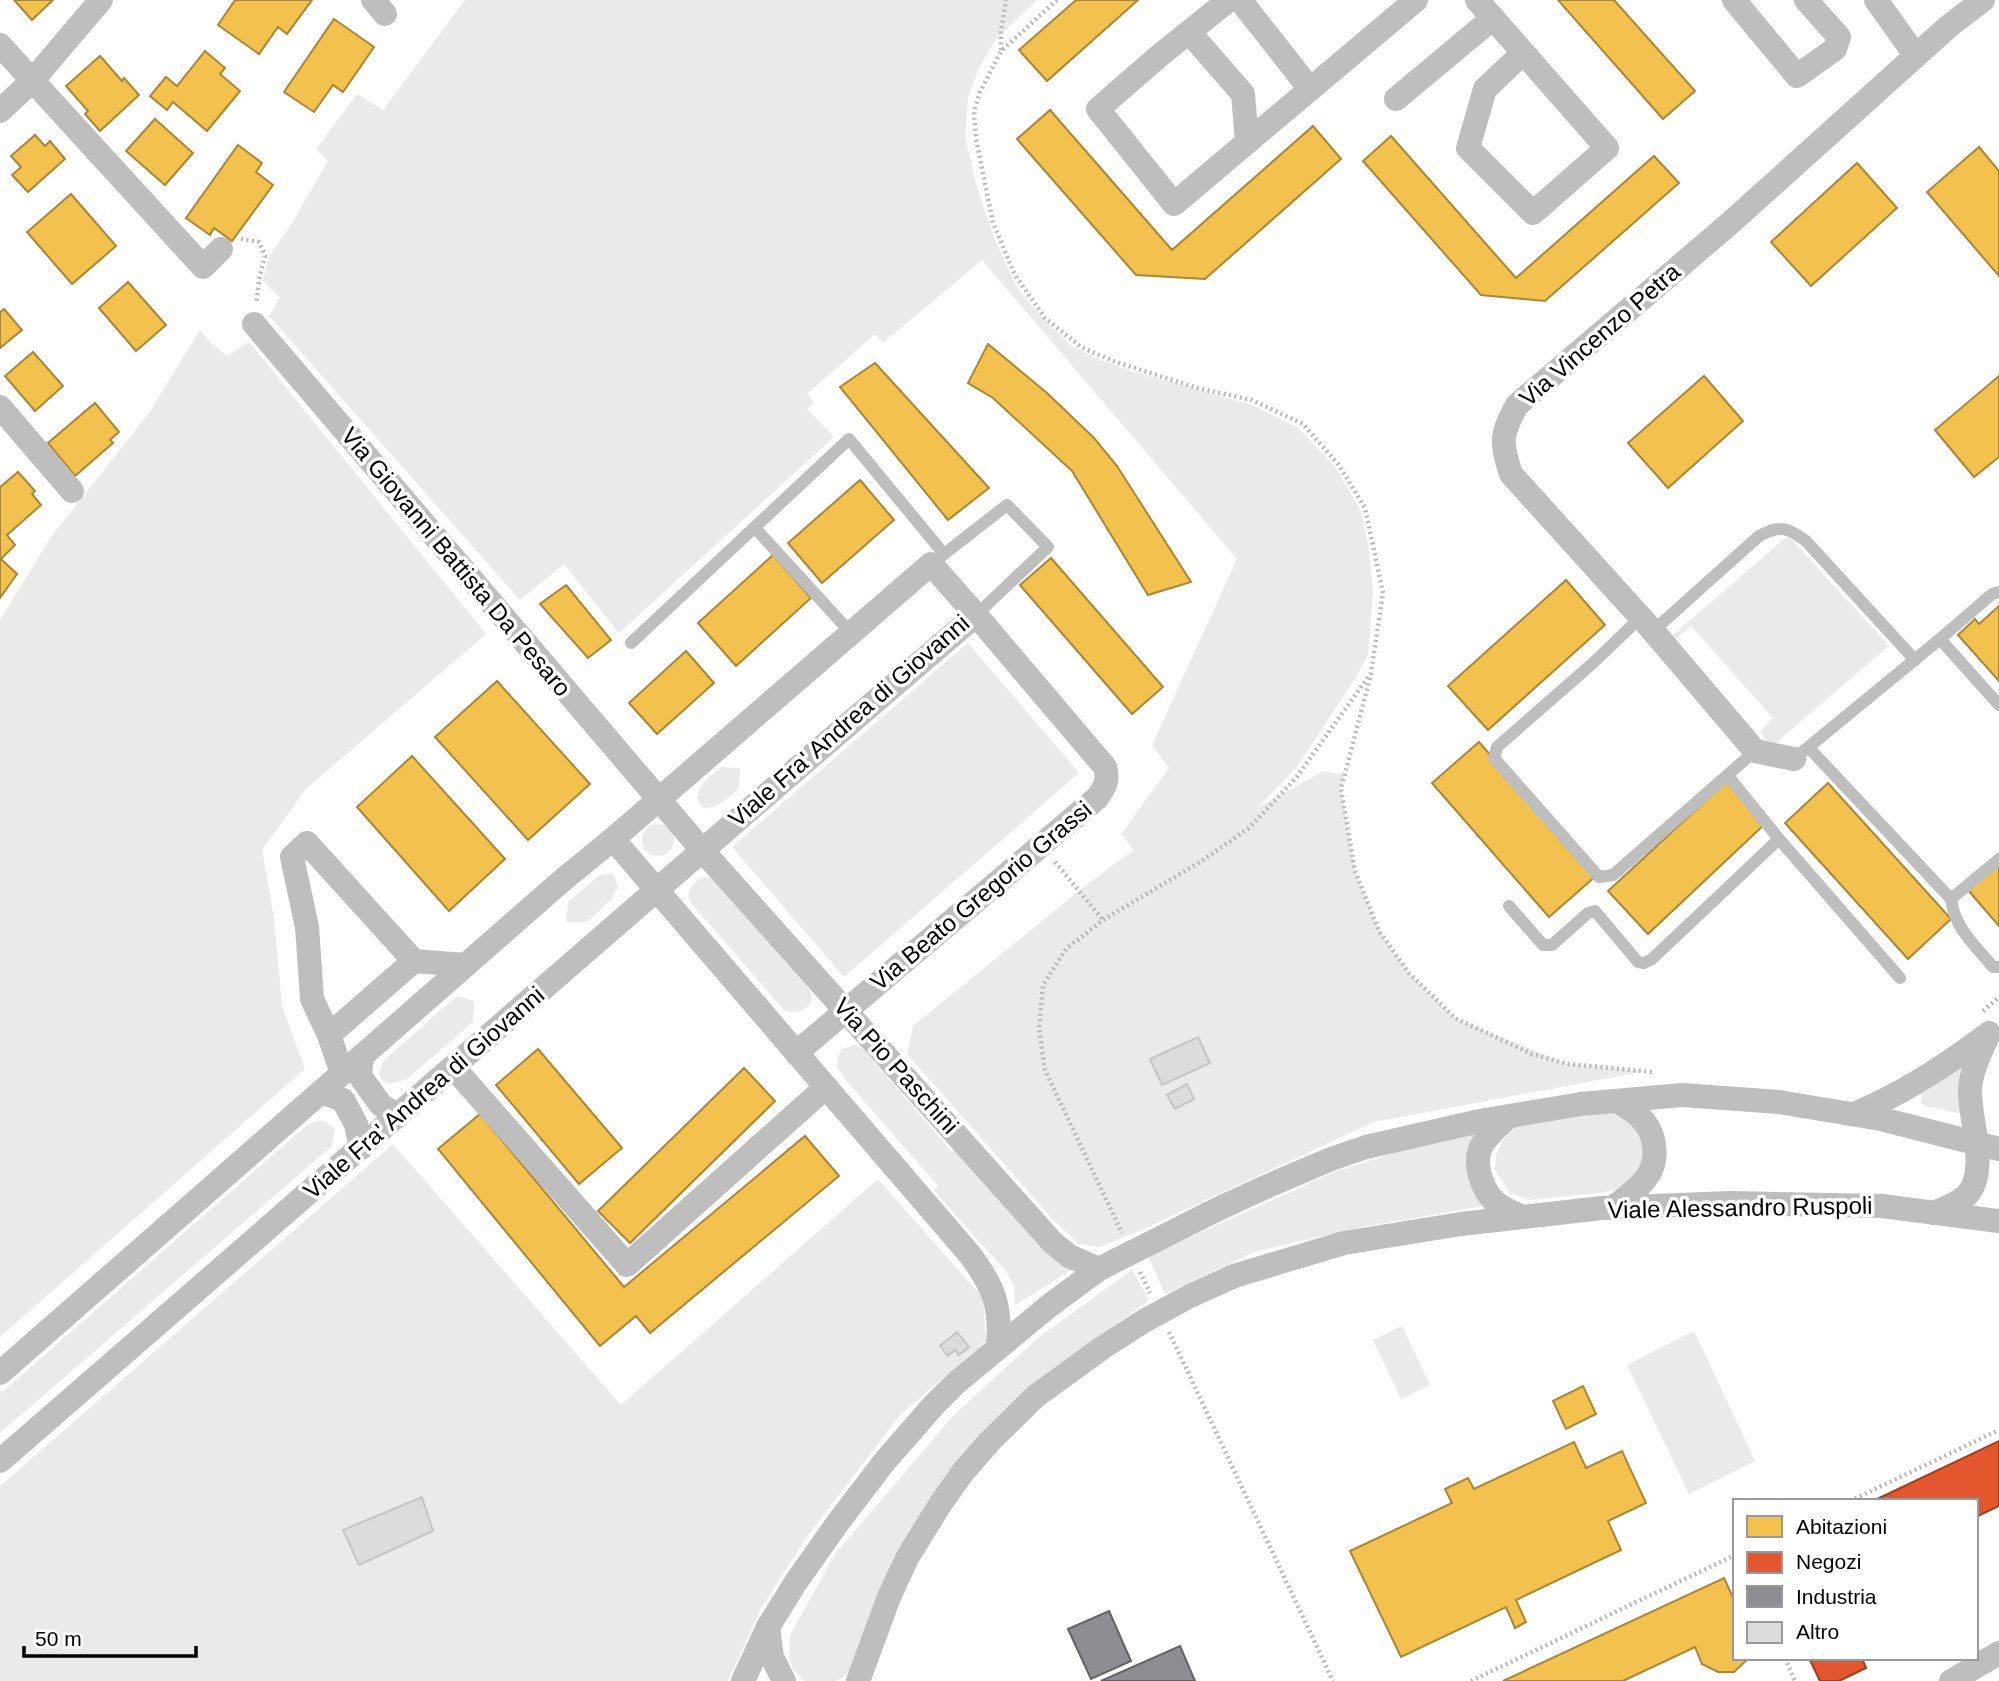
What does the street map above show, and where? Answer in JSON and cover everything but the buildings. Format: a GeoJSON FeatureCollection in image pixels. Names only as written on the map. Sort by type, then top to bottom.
{"type":"FeatureCollection","features":[{"type":"Feature","properties":{"kind":"street"},"geometry":{"type":"LineString","coordinates":[[0,111],[32,81],[101,0]]}},
{"type":"Feature","properties":{"kind":"street"},"geometry":{"type":"LineString","coordinates":[[1229,0],[1098,109],[1174,204],[1416,0]]}},
{"type":"Feature","properties":{"kind":"street"},"geometry":{"type":"LineString","coordinates":[[1240,0],[1310,89]]}},
{"type":"Feature","properties":{"kind":"street"},"geometry":{"type":"LineString","coordinates":[[1734,0],[1797,76],[1835,49],[1839,37],[1807,0]]}},
{"type":"Feature","properties":{"kind":"street"},"geometry":{"type":"LineString","coordinates":[[1876,0],[1916,56]]}},
{"type":"Feature","properties":{"kind":"street","name":"Via Vincenzo Petra"},"geometry":{"type":"LineString","coordinates":[[1755,751],[1647,624],[1511,474],[1503,451],[1504,427],[1517,405],[1728,225],[1949,26],[1983,0]]}},
{"type":"Feature","properties":{"kind":"street"},"geometry":{"type":"LineString","coordinates":[[1396,99],[1485,9],[1607,148],[1534,212],[1468,148],[1485,89],[1523,53]]}},
{"type":"Feature","properties":{"kind":"street"},"geometry":{"type":"LineString","coordinates":[[1189,32],[1243,94],[1247,142]]}},
{"type":"Feature","properties":{"kind":"street"},"geometry":{"type":"LineString","coordinates":[[0,45],[204,267],[221,248]]}},
{"type":"Feature","properties":{"kind":"street","name":"Via Giovanni Battista Da Pesaro"},"geometry":{"type":"LineString","coordinates":[[254,324],[702,850]]}},
{"type":"Feature","properties":{"kind":"street"},"geometry":{"type":"LineString","coordinates":[[0,407],[72,491]]}},
{"type":"Feature","properties":{"kind":"street"},"geometry":{"type":"LineString","coordinates":[[0,1373],[564,879],[938,559]]}},
{"type":"Feature","properties":{"kind":"street","name":"Viale Fra' Andrea di Giovanni"},"geometry":{"type":"LineString","coordinates":[[0,1461],[976,615],[938,559]]}},
{"type":"Feature","properties":{"kind":"street","name":"Via Beato Gregorio Grassi"},"geometry":{"type":"LineString","coordinates":[[796,1053],[1097,798],[1106,785],[1108,776],[1105,767],[976,615]]}},
{"type":"Feature","properties":{"kind":"street"},"geometry":{"type":"LineString","coordinates":[[1755,751],[1801,754]]}},
{"type":"Feature","properties":{"kind":"street"},"geometry":{"type":"LineString","coordinates":[[613,839],[978,1265],[998,1305],[998,1347]]}},
{"type":"Feature","properties":{"kind":"street"},"geometry":{"type":"LineString","coordinates":[[342,1073],[329,1035],[312,999],[307,927],[292,857],[307,843],[414,961],[466,965]]}},
{"type":"Feature","properties":{"kind":"street","name":"Via Pio Paschini"},"geometry":{"type":"LineString","coordinates":[[702,850],[1052,1242],[1069,1256],[1099,1269]]}},
{"type":"Feature","properties":{"kind":"street"},"geometry":{"type":"LineString","coordinates":[[329,1035],[414,961]]}},
{"type":"Feature","properties":{"kind":"street"},"geometry":{"type":"LineString","coordinates":[[1854,1114],[1889,1099],[1955,1059],[1990,1024]]}},
{"type":"Feature","properties":{"kind":"street"},"geometry":{"type":"LineString","coordinates":[[1933,1213],[1949,1207],[1969,1192],[1987,1146],[1970,1098],[1971,1079],[1990,1024]]}},
{"type":"Feature","properties":{"kind":"street"},"geometry":{"type":"LineString","coordinates":[[362,1056],[360,1076],[381,1105],[398,1116]]}},
{"type":"Feature","properties":{"kind":"street"},"geometry":{"type":"LineString","coordinates":[[454,1068],[627,1265],[827,1087]]}},
{"type":"Feature","properties":{"kind":"street"},"geometry":{"type":"LineString","coordinates":[[321,1092],[343,1100],[356,1124],[361,1148]]}},
{"type":"Feature","properties":{"kind":"street"},"geometry":{"type":"LineString","coordinates":[[743,1681],[768,1627],[803,1572],[878,1470],[939,1399],[998,1347],[1099,1269],[1229,1203],[1331,1159],[1400,1138],[1510,1116],[1581,1104],[1682,1095],[1779,1102],[1854,1114],[1987,1146]]}},
{"type":"Feature","properties":{"kind":"street"},"geometry":{"type":"LineString","coordinates":[[1612,1208],[1647,1177],[1655,1150],[1646,1123],[1617,1101]]}},
{"type":"Feature","properties":{"kind":"street"},"geometry":{"type":"LineString","coordinates":[[1510,1116],[1483,1144],[1478,1163],[1483,1184],[1493,1200],[1523,1217]]}},
{"type":"Feature","properties":{"kind":"street","name":"Viale Alessandro Ruspoli"},"geometry":{"type":"LineString","coordinates":[[858,1679],[908,1558],[963,1472],[1005,1424],[1066,1372],[1144,1321],[1234,1276],[1344,1243],[1461,1224],[1612,1208],[1744,1203],[1882,1206],[1999,1221]]}},
{"type":"Feature","properties":{"kind":"street"},"geometry":{"type":"LineString","coordinates":[[768,1627],[772,1657],[784,1681]]}},
{"type":"Feature","properties":{"kind":"street"},"geometry":{"type":"LineString","coordinates":[[1951,1681],[1999,1653]]}},
{"type":"Feature","properties":{"kind":"lane"},"geometry":{"type":"LineString","coordinates":[[631,643],[849,439],[938,559],[1007,505],[1048,547],[976,615]]}},
{"type":"Feature","properties":{"kind":"lane"},"geometry":{"type":"LineString","coordinates":[[755,527],[851,633]]}},
{"type":"Feature","properties":{"kind":"lane"},"geometry":{"type":"LineString","coordinates":[[1755,751],[1613,875],[1599,877],[1494,758],[1497,747],[1593,663],[1769,530],[1792,530],[1806,541],[1916,660]]}},
{"type":"Feature","properties":{"kind":"lane"},"geometry":{"type":"LineString","coordinates":[[1999,592],[1992,594],[1801,754],[1951,899],[1958,925],[1993,967],[1999,967]]}},
{"type":"Feature","properties":{"kind":"lane"},"geometry":{"type":"LineString","coordinates":[[1940,639],[1999,705]]}},
{"type":"Feature","properties":{"kind":"lane"},"geometry":{"type":"LineString","coordinates":[[1728,776],[1900,978]]}},
{"type":"Feature","properties":{"kind":"lane"},"geometry":{"type":"LineString","coordinates":[[1509,906],[1543,945],[1547,946],[1552,945],[1588,913],[1595,911],[1638,962],[1644,963],[1652,959],[1779,839]]}},
{"type":"Feature","properties":{"kind":"lane"},"geometry":{"type":"LineString","coordinates":[[1951,899],[1999,859]]}},
{"type":"Feature","properties":{"kind":"path"},"geometry":{"type":"LineString","coordinates":[[1001,51],[1006,0]]}},
{"type":"Feature","properties":{"kind":"path"},"geometry":{"type":"LineString","coordinates":[[1057,0],[1001,51],[980,92],[974,112],[976,139],[993,222],[1015,275],[1045,318],[1081,347],[1115,362],[1197,387],[1252,400],[1303,425],[1338,464],[1365,508],[1383,593],[1371,673],[1341,789],[1355,872],[1380,930],[1409,973],[1455,1018],[1532,1054],[1567,1064],[1660,1073]]}},
{"type":"Feature","properties":{"kind":"path"},"geometry":{"type":"LineString","coordinates":[[221,248],[240,239],[259,242],[265,256],[254,324]]}},
{"type":"Feature","properties":{"kind":"path"},"geometry":{"type":"LineString","coordinates":[[1103,1194],[1045,1070],[1039,1029],[1044,985],[1066,949],[1103,920],[1200,862],[1249,828],[1296,778],[1371,673]]}},
{"type":"Feature","properties":{"kind":"path"},"geometry":{"type":"LineString","coordinates":[[1042,845],[1103,920]]}},
{"type":"Feature","properties":{"kind":"path"},"geometry":{"type":"LineString","coordinates":[[1990,1024],[1999,998]]}},
{"type":"Feature","properties":{"kind":"path"},"geometry":{"type":"LineString","coordinates":[[1197,1393],[1333,1681]]}},
{"type":"Feature","properties":{"kind":"path"},"geometry":{"type":"LineString","coordinates":[[1854,1499],[1999,1430]]}},
{"type":"Feature","properties":{"kind":"path"},"geometry":{"type":"LineString","coordinates":[[1471,1681],[1733,1556]]}},
{"type":"Feature","properties":{"kind":"path"},"geometry":{"type":"LineString","coordinates":[[1786,1660],[1796,1681]]}},
{"type":"Feature","properties":{"kind":"shaded area"},"geometry":{"type":"Polygon","coordinates":[[[465,0],[1037,0],[996,39],[979,68],[968,97],[965,137],[977,188],[995,240],[1015,284],[1034,309],[1071,346],[1132,371],[1255,406],[1298,428],[1336,468],[1361,511],[1373,592],[1368,655],[1297,767],[1257,808],[1324,771],[1344,775],[1341,789],[1355,871],[1379,930],[1409,973],[1455,1018],[1567,1064],[1646,1071],[1374,1122],[1139,1231],[1099,1247],[1079,1244],[1052,1218],[907,1054],[913,1026],[1090,882],[1134,850],[1121,834],[1169,768],[1152,745],[1237,559],[982,260],[883,343],[875,334],[807,394],[814,403],[807,409],[834,437],[619,633],[564,564],[520,600],[269,316],[280,298],[263,281],[269,256],[292,223],[328,161],[316,149],[357,94],[383,110],[465,0]]]}},
{"type":"Feature","properties":{"kind":"shaded area"},"geometry":{"type":"Polygon","coordinates":[[[200,330],[227,356],[249,342],[486,634],[306,789],[262,850],[274,918],[282,1006],[305,1069],[0,1337],[0,620],[51,537],[149,413],[200,330]]]}},
{"type":"Feature","properties":{"kind":"shaded area"},"geometry":{"type":"Polygon","coordinates":[[[1784,539],[1791,539],[1889,646],[1771,747],[1760,732],[1773,718],[1691,626],[1677,638],[1673,635],[1784,539]]]}},
{"type":"Feature","properties":{"kind":"shaded area"},"geometry":{"type":"Polygon","coordinates":[[[968,643],[1079,773],[844,977],[732,847],[968,643]]]}},
{"type":"Feature","properties":{"kind":"shaded area"},"geometry":{"type":"Polygon","coordinates":[[[721,767],[740,768],[739,789],[717,805],[703,808],[697,798],[700,788],[721,767]]]}},
{"type":"Feature","properties":{"kind":"shaded area"},"geometry":{"type":"Polygon","coordinates":[[[658,824],[669,829],[674,840],[669,851],[658,856],[647,851],[642,840],[647,829],[658,824]]]}},
{"type":"Feature","properties":{"kind":"shaded area"},"geometry":{"type":"Polygon","coordinates":[[[613,874],[618,886],[611,900],[587,922],[566,922],[568,902],[600,875],[613,874]]]}},
{"type":"Feature","properties":{"kind":"shaded area"},"geometry":{"type":"Polygon","coordinates":[[[703,877],[711,878],[808,987],[812,995],[808,1006],[795,1012],[783,1009],[691,903],[688,896],[691,887],[703,877]]]}},
{"type":"Feature","properties":{"kind":"shaded area"},"geometry":{"type":"Polygon","coordinates":[[[457,996],[474,1001],[473,1022],[407,1079],[390,1084],[381,1080],[379,1074],[383,1061],[457,996]]]}},
{"type":"Feature","properties":{"kind":"shaded area"},"geometry":{"type":"Polygon","coordinates":[[[855,1045],[863,1049],[952,1152],[956,1149],[1037,1244],[1075,1268],[1015,1305],[1014,1286],[1006,1271],[934,1191],[938,1186],[837,1067],[842,1049],[855,1045]]]}},
{"type":"Feature","properties":{"kind":"shaded area"},"geometry":{"type":"Polygon","coordinates":[[[1965,1066],[1962,1114],[1921,1103],[1922,1094],[1956,1067],[1965,1066]]]}},
{"type":"Feature","properties":{"kind":"shaded area"},"geometry":{"type":"Polygon","coordinates":[[[1603,1110],[1632,1116],[1652,1161],[1620,1189],[1529,1200],[1509,1192],[1495,1170],[1496,1155],[1503,1140],[1517,1126],[1603,1110]]]}},
{"type":"Feature","properties":{"kind":"shaded area"},"geometry":{"type":"Polygon","coordinates":[[[316,1121],[324,1121],[335,1129],[332,1146],[0,1433],[0,1394],[306,1126],[316,1121]]]}},
{"type":"Feature","properties":{"kind":"shaded area"},"geometry":{"type":"Polygon","coordinates":[[[1484,1130],[1489,1205],[1362,1227],[1254,1252],[1165,1294],[1148,1256],[1337,1171],[1429,1142],[1484,1130]]]}},
{"type":"Feature","properties":{"kind":"shaded area"},"geometry":{"type":"Polygon","coordinates":[[[393,1144],[621,1405],[878,1179],[983,1298],[986,1341],[900,1415],[808,1535],[761,1608],[728,1681],[0,1681],[0,1486],[393,1144]]]}},
{"type":"Feature","properties":{"kind":"shaded area"},"geometry":{"type":"Polygon","coordinates":[[[1132,1270],[1149,1300],[1029,1390],[970,1451],[895,1553],[862,1639],[855,1665],[837,1681],[804,1681],[793,1669],[789,1658],[790,1635],[836,1553],[953,1416],[1039,1337],[1132,1270]]]}},
{"type":"Feature","properties":{"kind":"shaded area"},"geometry":{"type":"Polygon","coordinates":[[[1402,1326],[1430,1385],[1401,1399],[1373,1340],[1402,1326]]]}},
{"type":"Feature","properties":{"kind":"shaded area"},"geometry":{"type":"Polygon","coordinates":[[[1694,1331],[1755,1461],[1689,1494],[1627,1365],[1694,1331]]]}}]}
